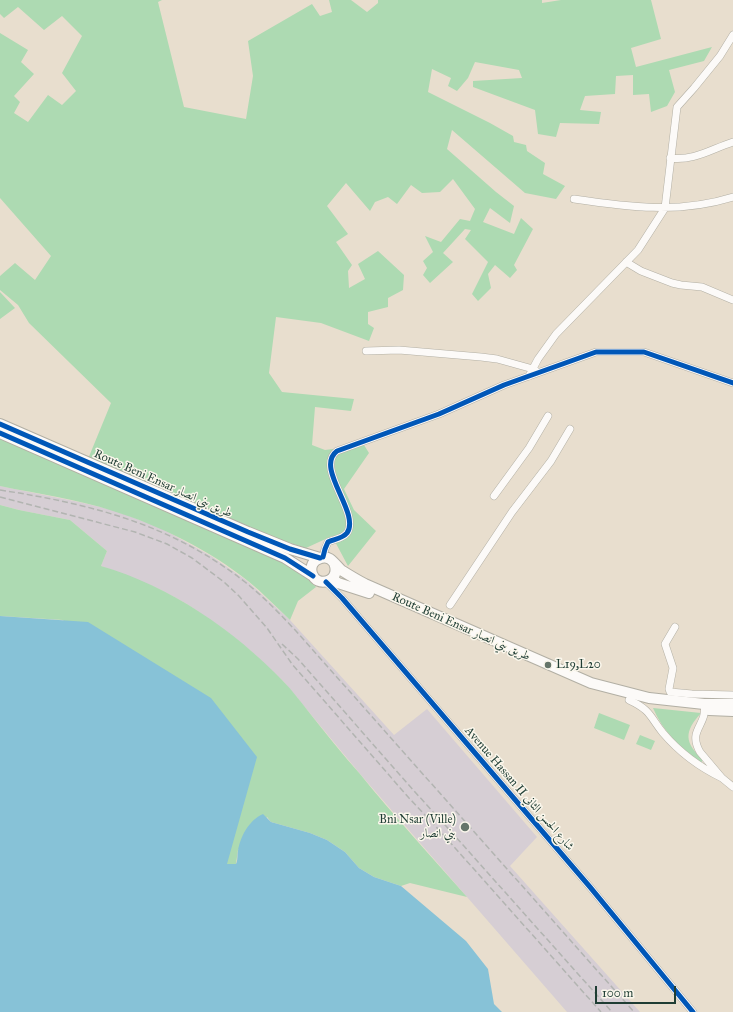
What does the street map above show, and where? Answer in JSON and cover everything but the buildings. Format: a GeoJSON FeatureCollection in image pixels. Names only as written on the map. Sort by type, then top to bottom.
{"type":"FeatureCollection","features":[{"type":"Feature","properties":{"kind":"highway","name":"Route Beni Ensar طريق بني انصار"},"geometry":{"type":"LineString","coordinates":[[0,424],[254,535],[290,550],[321,558]]}},
{"type":"Feature","properties":{"kind":"highway","name":"Route Beni Ensar طريق بني انصار"},"geometry":{"type":"LineString","coordinates":[[0,433],[285,558],[313,576]]}},
{"type":"Feature","properties":{"kind":"highway"},"geometry":{"type":"LineString","coordinates":[[321,558],[328,558],[334,563],[336,570],[335,576],[329,581],[318,581],[313,576],[311,567],[314,561],[321,558]]}},
{"type":"Feature","properties":{"kind":"highway","name":"Route Beni Ensar طريق بني انصار"},"geometry":{"type":"LineString","coordinates":[[334,563],[352,578],[365,584],[567,674],[610,689],[649,706],[692,698],[705,707]]}},
{"type":"Feature","properties":{"kind":"highway","name":"Route Beni Ensar طريق بني انصار"},"geometry":{"type":"LineString","coordinates":[[329,581],[364,590],[583,686],[649,706],[731,709]]}},
{"type":"Feature","properties":{"kind":"street"},"geometry":{"type":"LineString","coordinates":[[536,371],[556,334],[638,250],[665,208],[677,107],[720,56],[733,35]]}},
{"type":"Feature","properties":{"kind":"street"},"geometry":{"type":"LineString","coordinates":[[670,158],[682,160],[693,158],[733,142]]}},
{"type":"Feature","properties":{"kind":"street"},"geometry":{"type":"LineString","coordinates":[[574,199],[619,206],[665,208],[698,206],[733,197]]}},
{"type":"Feature","properties":{"kind":"street"},"geometry":{"type":"LineString","coordinates":[[626,262],[641,271],[672,283],[702,287],[733,300]]}},
{"type":"Feature","properties":{"kind":"street"},"geometry":{"type":"LineString","coordinates":[[366,351],[399,350],[497,358],[536,371]]}},
{"type":"Feature","properties":{"kind":"street"},"geometry":{"type":"LineString","coordinates":[[321,558],[328,542],[342,537],[350,526],[343,501],[330,469],[334,454],[439,414],[529,376],[536,371],[596,352],[644,352],[733,383]]}},
{"type":"Feature","properties":{"kind":"street"},"geometry":{"type":"LineString","coordinates":[[494,496],[528,448],[548,416]]}},
{"type":"Feature","properties":{"kind":"street"},"geometry":{"type":"LineString","coordinates":[[450,605],[512,512],[550,461],[570,429]]}},
{"type":"Feature","properties":{"kind":"street","name":"Avenue Hassan II شارع الحسن الثاني"},"geometry":{"type":"LineString","coordinates":[[329,581],[590,887],[693,1012]]}},
{"type":"Feature","properties":{"kind":"street"},"geometry":{"type":"LineString","coordinates":[[675,627],[664,644],[672,668],[669,689],[670,692],[692,698],[733,694]]}},
{"type":"Feature","properties":{"kind":"street"},"geometry":{"type":"LineString","coordinates":[[649,706],[662,732],[685,755],[701,767],[722,778],[733,786]]}},
{"type":"Feature","properties":{"kind":"street"},"geometry":{"type":"LineString","coordinates":[[705,707],[704,718],[696,731],[697,748],[722,778]]}},
{"type":"Feature","properties":{"kind":"street"},"geometry":{"type":"LineString","coordinates":[[702,722],[712,715],[731,709]]}},
{"type":"Feature","properties":{"kind":"shaded area"},"geometry":{"type":"Polygon","coordinates":[[[0,486],[113,510],[159,527],[211,556],[246,580],[290,620],[394,735],[427,709],[537,837],[510,866],[640,1012],[567,1012],[361,775],[284,682],[251,651],[219,626],[187,604],[161,590],[101,566],[107,551],[70,520],[0,505],[0,486]]]}},
{"type":"Feature","properties":{"kind":"green space"},"geometry":{"type":"Polygon","coordinates":[[[0,0],[162,0],[158,2],[184,107],[246,119],[253,76],[248,41],[312,4],[320,16],[332,12],[329,0],[351,0],[367,12],[378,3],[378,0],[542,0],[542,3],[561,0],[651,0],[661,39],[631,48],[636,67],[712,47],[704,61],[669,70],[675,92],[667,106],[651,112],[649,94],[633,95],[633,75],[616,76],[615,94],[585,96],[580,110],[601,112],[599,124],[560,123],[556,137],[538,134],[535,110],[473,87],[473,81],[522,78],[519,70],[475,62],[468,78],[457,91],[448,86],[451,78],[432,69],[428,92],[513,136],[514,142],[526,145],[527,151],[545,163],[543,174],[565,186],[556,199],[525,193],[452,130],[447,149],[514,206],[510,223],[490,208],[483,222],[514,234],[521,218],[533,229],[514,265],[517,270],[510,278],[495,265],[488,274],[491,288],[478,301],[472,294],[488,262],[465,239],[471,230],[465,229],[443,253],[453,262],[430,283],[423,275],[427,268],[423,261],[433,252],[425,236],[441,242],[460,219],[470,221],[475,209],[453,179],[440,192],[422,193],[411,185],[397,204],[388,197],[375,202],[370,211],[346,183],[327,206],[348,234],[336,242],[352,265],[348,271],[349,288],[365,279],[358,264],[378,251],[404,275],[403,290],[388,298],[388,307],[368,312],[368,324],[374,328],[369,341],[321,323],[276,317],[269,373],[282,392],[354,399],[351,411],[315,407],[312,445],[325,450],[364,445],[369,453],[344,489],[354,510],[376,531],[348,566],[332,536],[306,548],[268,536],[88,459],[111,403],[29,323],[18,305],[0,290],[0,276],[15,263],[35,280],[51,256],[0,198],[0,33],[28,50],[21,62],[34,74],[14,96],[20,102],[14,113],[28,122],[48,95],[62,105],[76,91],[62,73],[82,36],[62,16],[44,30],[18,7],[4,18],[0,14],[0,0]]]}},
{"type":"Feature","properties":{"kind":"green space"},"geometry":{"type":"Polygon","coordinates":[[[0,292],[15,308],[0,319],[0,292]]]}},
{"type":"Feature","properties":{"kind":"green space"},"geometry":{"type":"Polygon","coordinates":[[[0,436],[267,551],[302,572],[316,587],[298,601],[290,620],[259,590],[233,570],[201,549],[167,532],[131,517],[99,507],[0,486],[0,436]]]}},
{"type":"Feature","properties":{"kind":"green space"},"geometry":{"type":"Polygon","coordinates":[[[0,505],[70,520],[107,551],[101,566],[152,585],[176,598],[200,612],[244,644],[290,688],[340,751],[467,897],[410,883],[401,886],[374,877],[359,868],[345,852],[327,840],[310,833],[271,822],[267,817],[238,850],[236,864],[226,864],[63,620],[0,616],[0,505]]]}},
{"type":"Feature","properties":{"kind":"green space"},"geometry":{"type":"Polygon","coordinates":[[[653,708],[701,713],[691,726],[688,737],[692,748],[703,760],[701,763],[686,751],[667,732],[653,708]]]}},
{"type":"Feature","properties":{"kind":"green space"},"geometry":{"type":"Polygon","coordinates":[[[599,713],[630,725],[624,740],[594,728],[599,713]]]}},
{"type":"Feature","properties":{"kind":"green space"},"geometry":{"type":"Polygon","coordinates":[[[640,735],[655,741],[651,750],[636,744],[640,735]]]}},
{"type":"Feature","properties":{"kind":"water"},"geometry":{"type":"Polygon","coordinates":[[[0,616],[88,622],[211,698],[257,757],[227,864],[236,864],[239,846],[243,835],[253,820],[263,814],[271,822],[310,833],[327,840],[345,852],[359,868],[374,877],[401,886],[466,941],[488,969],[494,1004],[502,1012],[0,1012],[0,616]]]}},
{"type":"Feature","properties":{"kind":"railway"},"geometry":{"type":"LineString","coordinates":[[0,490],[66,502],[98,510],[159,531],[188,545],[217,562],[245,582],[272,606],[296,631],[634,1012]]}},
{"type":"Feature","properties":{"kind":"railway"},"geometry":{"type":"LineString","coordinates":[[0,497],[135,532],[167,544],[192,558],[224,582],[239,596],[267,628],[292,664],[409,798],[601,1012]]}},
{"type":"Feature","properties":{"kind":"railway"},"geometry":{"type":"LineString","coordinates":[[282,644],[298,659],[612,1012]]}},
{"type":"Feature","properties":{"kind":"cycle path"},"geometry":{"type":"LineString","coordinates":[[323,557],[328,542],[345,535],[350,524],[348,514],[331,468],[331,459],[337,451],[439,414],[504,385],[596,352],[644,352],[733,383]]}},
{"type":"Feature","properties":{"kind":"cycle path"},"geometry":{"type":"LineString","coordinates":[[0,424],[248,532],[290,549],[320,558]]}},
{"type":"Feature","properties":{"kind":"cycle path"},"geometry":{"type":"LineString","coordinates":[[0,433],[285,558],[313,576]]}},
{"type":"Feature","properties":{"kind":"cycle path"},"geometry":{"type":"LineString","coordinates":[[326,582],[342,598],[590,887],[693,1012]]}},
{"type":"Feature","properties":{"kind":"place","name":"L19,L20"},"geometry":{"type":"Point","coordinates":[548,665]}},
{"type":"Feature","properties":{"kind":"place","name":"Bni Nsar (Ville) بني انصار"},"geometry":{"type":"Point","coordinates":[465,827]}}]}
